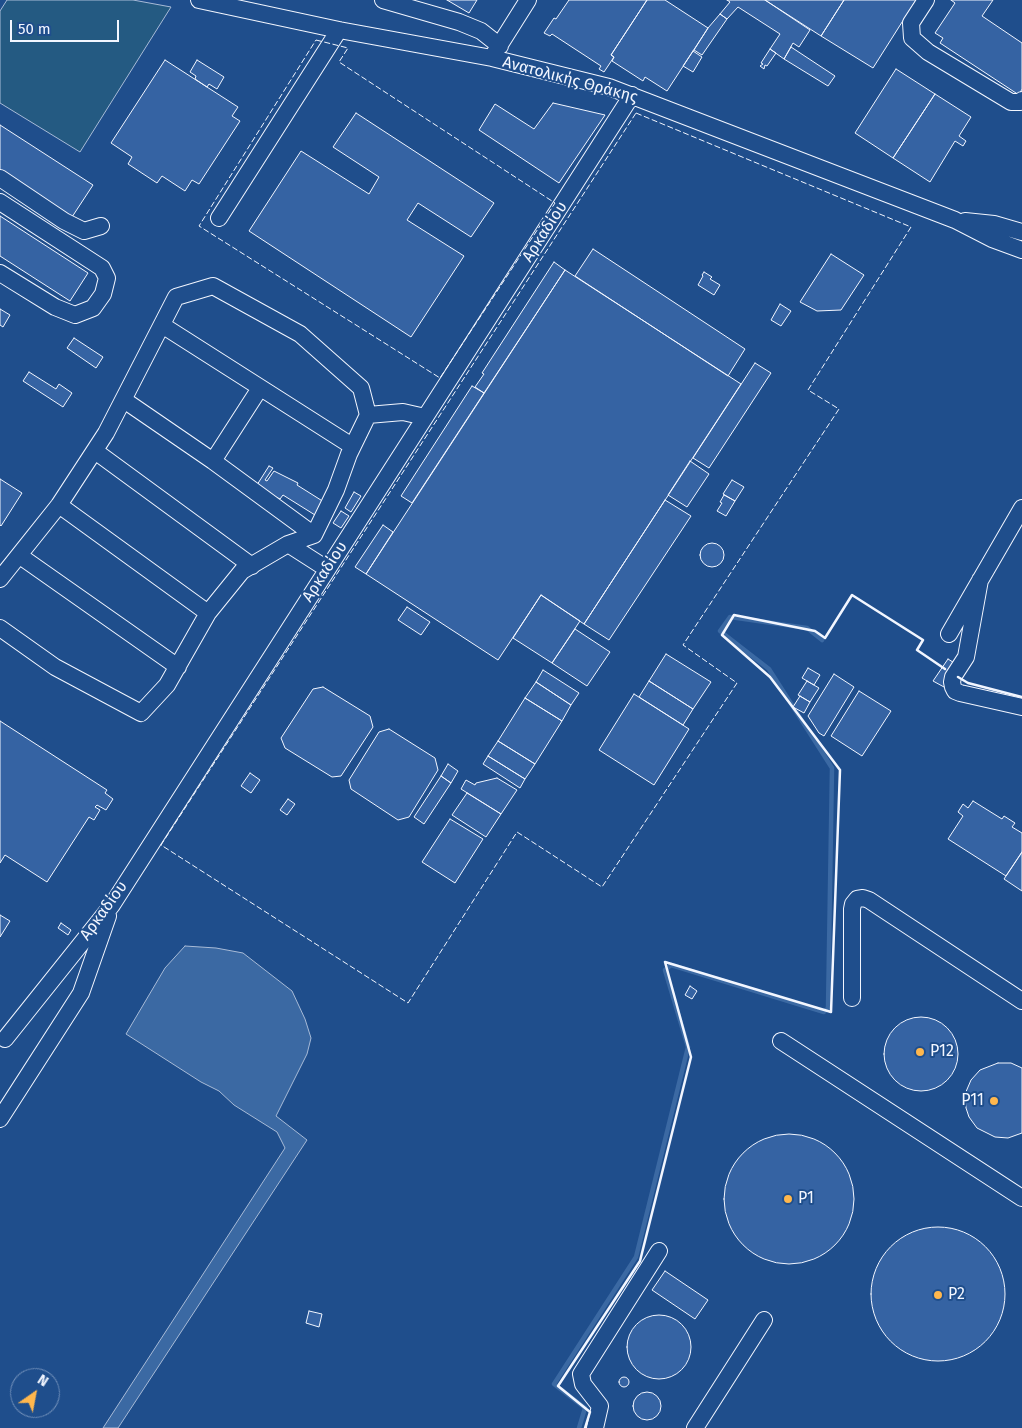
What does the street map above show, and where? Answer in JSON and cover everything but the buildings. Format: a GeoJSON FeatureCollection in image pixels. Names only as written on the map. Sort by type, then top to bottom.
{"type":"FeatureCollection","features":[{"type":"Feature","properties":{"kind":"street","name":"Ανατολικής Θράκης"},"geometry":{"type":"LineString","coordinates":[[199,0],[339,30],[496,52],[632,95],[955,220],[992,239],[1022,250]]}},
{"type":"Feature","properties":{"kind":"street"},"geometry":{"type":"LineString","coordinates":[[383,0],[460,22],[481,31],[496,52],[528,0]]}},
{"type":"Feature","properties":{"kind":"street"},"geometry":{"type":"LineString","coordinates":[[926,0],[912,23],[912,38],[928,52],[1011,102],[1020,102],[1022,100]]}},
{"type":"Feature","properties":{"kind":"street"},"geometry":{"type":"LineString","coordinates":[[219,218],[339,30]]}},
{"type":"Feature","properties":{"kind":"street","name":"Αρκαδίου"},"geometry":{"type":"LineString","coordinates":[[5,1039],[112,904],[632,95]]}},
{"type":"Feature","properties":{"kind":"street"},"geometry":{"type":"LineString","coordinates":[[0,178],[64,222],[84,230],[101,226]]}},
{"type":"Feature","properties":{"kind":"street"},"geometry":{"type":"LineString","coordinates":[[0,202],[102,268],[107,278],[103,294],[93,308],[76,315],[55,307],[0,273]]}},
{"type":"Feature","properties":{"kind":"street","name":"Ανατολικής Θράκης"},"geometry":{"type":"LineString","coordinates":[[955,220],[994,224],[1022,232]]}},
{"type":"Feature","properties":{"kind":"street"},"geometry":{"type":"LineString","coordinates":[[0,579],[59,504],[106,434],[176,297],[213,286],[300,334],[361,388],[368,415],[352,446],[336,490],[314,535],[288,544],[242,572],[208,613],[167,685],[141,713],[55,667],[0,628]]}},
{"type":"Feature","properties":{"kind":"street"},"geometry":{"type":"LineString","coordinates":[[162,325],[352,446]]}},
{"type":"Feature","properties":{"kind":"street"},"geometry":{"type":"LineString","coordinates":[[213,461],[260,388]]}},
{"type":"Feature","properties":{"kind":"street"},"geometry":{"type":"LineString","coordinates":[[124,400],[213,461],[314,535]]}},
{"type":"Feature","properties":{"kind":"street"},"geometry":{"type":"LineString","coordinates":[[368,415],[403,412],[425,417]]}},
{"type":"Feature","properties":{"kind":"street"},"geometry":{"type":"LineString","coordinates":[[95,450],[252,566]]}},
{"type":"Feature","properties":{"kind":"street"},"geometry":{"type":"LineString","coordinates":[[59,504],[208,613]]}},
{"type":"Feature","properties":{"kind":"street"},"geometry":{"type":"LineString","coordinates":[[949,634],[1022,508]]}},
{"type":"Feature","properties":{"kind":"street"},"geometry":{"type":"LineString","coordinates":[[288,544],[327,569]]}},
{"type":"Feature","properties":{"kind":"street"},"geometry":{"type":"LineString","coordinates":[[20,556],[178,666]]}},
{"type":"Feature","properties":{"kind":"street"},"geometry":{"type":"LineString","coordinates":[[980,580],[966,657],[953,677],[952,687],[960,693],[1022,707]]}},
{"type":"Feature","properties":{"kind":"street"},"geometry":{"type":"LineString","coordinates":[[852,998],[852,909],[853,904],[857,900],[863,898],[869,900],[1022,1001]]}},
{"type":"Feature","properties":{"kind":"street"},"geometry":{"type":"LineString","coordinates":[[0,1119],[80,993],[112,904]]}},
{"type":"Feature","properties":{"kind":"street"},"geometry":{"type":"LineString","coordinates":[[781,1041],[1022,1198]]}},
{"type":"Feature","properties":{"kind":"street"},"geometry":{"type":"LineString","coordinates":[[595,1428],[600,1406],[583,1384],[581,1374],[658,1251]]}},
{"type":"Feature","properties":{"kind":"street"},"geometry":{"type":"LineString","coordinates":[[695,1428],[764,1320]]}},
{"type":"Feature","properties":{"kind":"shaded area"},"geometry":{"type":"Polygon","coordinates":[[[7,0],[133,0],[171,7],[80,152],[0,103],[0,11],[7,0]]]}},
{"type":"Feature","properties":{"kind":"shaded area"},"geometry":{"type":"Polygon","coordinates":[[[185,946],[216,948],[243,953],[292,991],[305,1019],[311,1038],[307,1054],[276,1116],[307,1140],[118,1428],[103,1428],[285,1148],[277,1132],[234,1105],[219,1091],[201,1082],[126,1034],[165,968],[185,946]]]}},
{"type":"Feature","properties":{"kind":"waterway"},"geometry":{"type":"LineString","coordinates":[[579,1428],[585,1408],[554,1384],[636,1257],[688,1047],[665,970],[671,965],[824,1012],[828,1008],[832,768],[769,669],[720,631],[730,617],[807,628],[822,640]]}},
{"type":"Feature","properties":{"kind":"fence"},"geometry":{"type":"LineString","coordinates":[[316,40],[348,48],[339,62],[555,203],[440,378],[199,226],[316,40]]}},
{"type":"Feature","properties":{"kind":"fence"},"geometry":{"type":"LineString","coordinates":[[636,113],[911,227],[808,390],[839,409],[683,645],[737,683],[602,887],[517,832],[408,1003],[161,845],[636,113]]}},
{"type":"Feature","properties":{"kind":"wall"},"geometry":{"type":"LineString","coordinates":[[585,1428],[590,1412],[558,1386],[640,1261],[691,1057],[665,962],[831,1012],[840,770],[770,677],[722,635],[734,615],[815,631],[825,638],[852,595],[923,640],[917,650],[945,669]]}},
{"type":"Feature","properties":{"kind":"wall"},"geometry":{"type":"LineString","coordinates":[[958,677],[968,683],[1022,697]]}},
{"type":"Feature","properties":{"kind":"place","name":"P12"},"geometry":{"type":"Point","coordinates":[920,1052]}},
{"type":"Feature","properties":{"kind":"place","name":"P11"},"geometry":{"type":"Point","coordinates":[994,1101]}},
{"type":"Feature","properties":{"kind":"place","name":"P1"},"geometry":{"type":"Point","coordinates":[788,1199]}},
{"type":"Feature","properties":{"kind":"place","name":"P2"},"geometry":{"type":"Point","coordinates":[938,1295]}}]}
